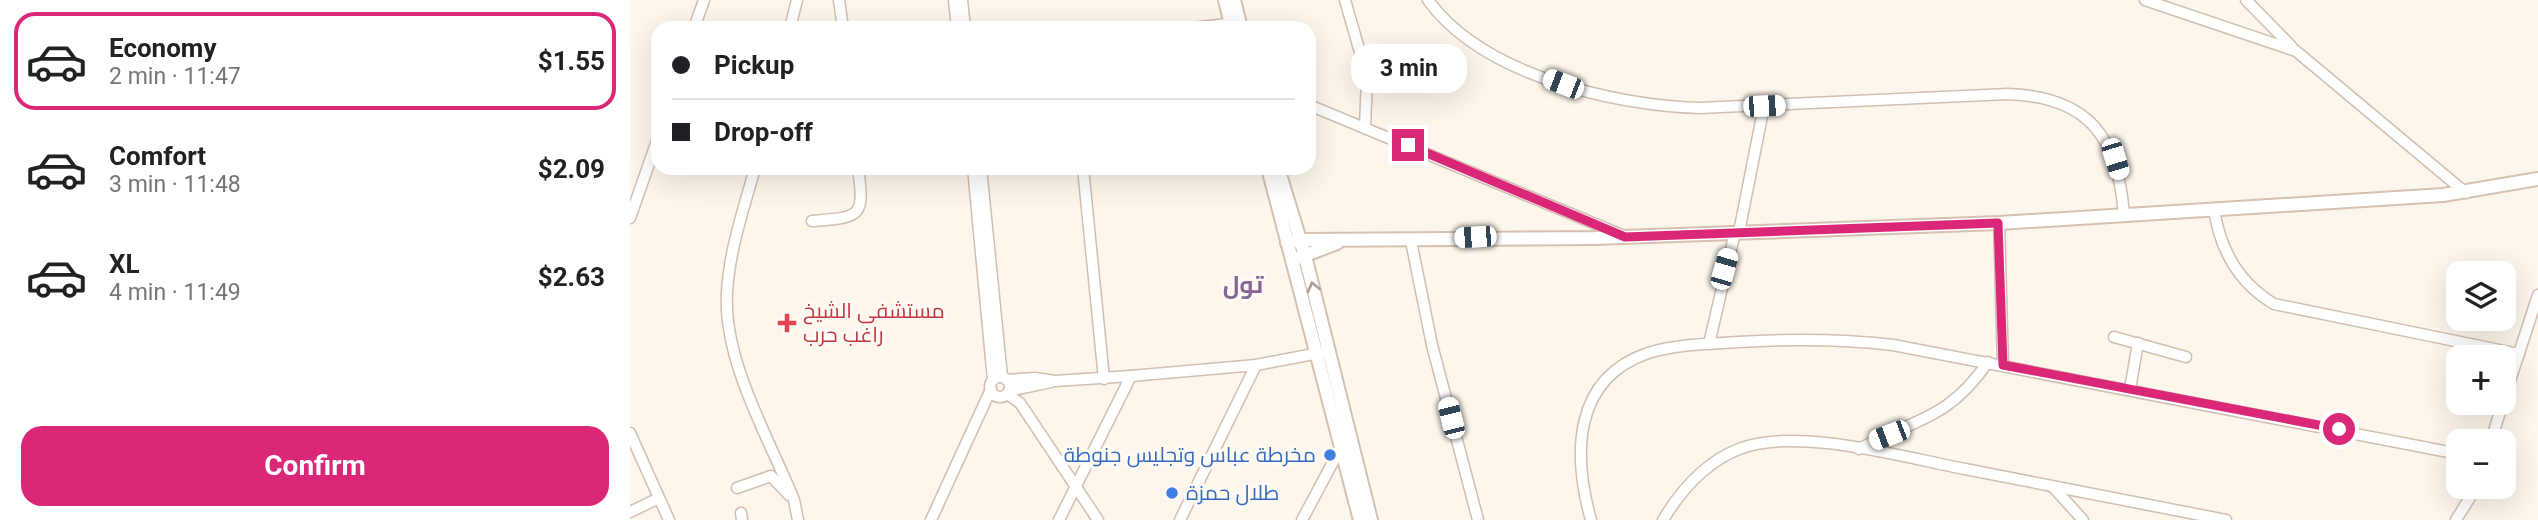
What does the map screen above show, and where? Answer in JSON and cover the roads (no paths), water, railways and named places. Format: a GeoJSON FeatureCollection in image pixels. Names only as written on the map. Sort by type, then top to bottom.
{"type":"FeatureCollection","features":[{"type":"Feature","properties":{"kind":"street"},"geometry":{"type":"LineString","coordinates":[[696,21],[704,0]]}},
{"type":"Feature","properties":{"kind":"street"},"geometry":{"type":"LineString","coordinates":[[792,21],[797,0]]}},
{"type":"Feature","properties":{"kind":"street"},"geometry":{"type":"LineString","coordinates":[[839,0],[842,21]]}},
{"type":"Feature","properties":{"kind":"street"},"geometry":{"type":"LineString","coordinates":[[954,0],[956,21]]}},
{"type":"Feature","properties":{"kind":"street"},"geometry":{"type":"LineString","coordinates":[[962,0],[964,21]]}},
{"type":"Feature","properties":{"kind":"street"},"geometry":{"type":"LineString","coordinates":[[1225,0],[1234,21]]}},
{"type":"Feature","properties":{"kind":"street"},"geometry":{"type":"LineString","coordinates":[[1234,0],[1236,21]]}},
{"type":"Feature","properties":{"kind":"street"},"geometry":{"type":"LineString","coordinates":[[1345,0],[1367,77],[1365,128]]}},
{"type":"Feature","properties":{"kind":"street"},"geometry":{"type":"LineString","coordinates":[[1428,0],[1448,25],[1480,47],[1579,90],[1655,107],[1764,106],[2008,94],[2052,99],[2078,111],[2108,145],[2120,176],[2124,215]]}},
{"type":"Feature","properties":{"kind":"street"},"geometry":{"type":"LineString","coordinates":[[2146,0],[2296,51]]}},
{"type":"Feature","properties":{"kind":"street"},"geometry":{"type":"LineString","coordinates":[[2246,0],[2296,51],[2466,193]]}},
{"type":"Feature","properties":{"kind":"street"},"geometry":{"type":"LineString","coordinates":[[1709,344],[1764,106]]}},
{"type":"Feature","properties":{"kind":"street"},"geometry":{"type":"LineString","coordinates":[[1316,108],[1625,237]]}},
{"type":"Feature","properties":{"kind":"street"},"geometry":{"type":"LineString","coordinates":[[630,218],[651,158]]}},
{"type":"Feature","properties":{"kind":"street"},"geometry":{"type":"LineString","coordinates":[[753,175],[730,270],[727,320],[745,384],[794,500],[797,520]]}},
{"type":"Feature","properties":{"kind":"street"},"geometry":{"type":"LineString","coordinates":[[812,221],[847,218],[859,209],[862,200],[859,175]]}},
{"type":"Feature","properties":{"kind":"street"},"geometry":{"type":"LineString","coordinates":[[974,175],[998,382],[1005,394],[1020,403],[1098,520]]}},
{"type":"Feature","properties":{"kind":"street"},"geometry":{"type":"LineString","coordinates":[[982,175],[998,382],[1005,394]]}},
{"type":"Feature","properties":{"kind":"street"},"geometry":{"type":"LineString","coordinates":[[1084,175],[1104,379]]}},
{"type":"Feature","properties":{"kind":"street"},"geometry":{"type":"LineString","coordinates":[[1270,175],[1292,260],[1323,352]]}},
{"type":"Feature","properties":{"kind":"street"},"geometry":{"type":"LineString","coordinates":[[1280,175],[1306,256],[1323,352],[1364,516]]}},
{"type":"Feature","properties":{"kind":"street"},"geometry":{"type":"LineString","coordinates":[[1287,243],[1301,240],[1340,242],[1625,237],[1998,223],[2466,193],[2538,178]]}},
{"type":"Feature","properties":{"kind":"street"},"geometry":{"type":"LineString","coordinates":[[2214,209],[2221,242],[2230,259],[2244,279],[2274,304],[2291,310],[2519,354]]}},
{"type":"Feature","properties":{"kind":"street"},"geometry":{"type":"LineString","coordinates":[[1998,223],[2003,365]]}},
{"type":"Feature","properties":{"kind":"street"},"geometry":{"type":"LineString","coordinates":[[1411,241],[1432,345],[1478,520]]}},
{"type":"Feature","properties":{"kind":"street"},"geometry":{"type":"LineString","coordinates":[[1292,260],[1340,242]]}},
{"type":"Feature","properties":{"kind":"street"},"geometry":{"type":"LineString","coordinates":[[2516,363],[2538,295]]}},
{"type":"Feature","properties":{"kind":"street"},"geometry":{"type":"LineString","coordinates":[[2113,337],[2186,357]]}},
{"type":"Feature","properties":{"kind":"street"},"geometry":{"type":"LineString","coordinates":[[1591,520],[1581,478],[1579,446],[1583,421],[1597,394],[1616,371],[1647,354],[1709,344],[1792,340],[1857,341],[1988,362],[2446,451]]}},
{"type":"Feature","properties":{"kind":"street"},"geometry":{"type":"LineString","coordinates":[[2130,389],[2138,343]]}},
{"type":"Feature","properties":{"kind":"street"},"geometry":{"type":"LineString","coordinates":[[998,382],[1035,378],[1055,381],[1104,379],[1256,365],[1323,352]]}},
{"type":"Feature","properties":{"kind":"street"},"geometry":{"type":"LineString","coordinates":[[1858,449],[1945,408],[1973,383],[1988,362]]}},
{"type":"Feature","properties":{"kind":"street"},"geometry":{"type":"LineString","coordinates":[[1180,520],[1256,365]]}},
{"type":"Feature","properties":{"kind":"street"},"geometry":{"type":"LineString","coordinates":[[1059,520],[1130,376]]}},
{"type":"Feature","properties":{"kind":"street"},"geometry":{"type":"LineString","coordinates":[[978,421],[1005,394],[1055,381]]}},
{"type":"Feature","properties":{"kind":"street"},"geometry":{"type":"LineString","coordinates":[[931,520],[998,382]]}},
{"type":"Feature","properties":{"kind":"street"},"geometry":{"type":"LineString","coordinates":[[630,433],[657,499],[669,520]]}},
{"type":"Feature","properties":{"kind":"street"},"geometry":{"type":"LineString","coordinates":[[1663,520],[1689,484],[1722,458],[1741,448],[1796,440],[1858,449],[2226,520]]}},
{"type":"Feature","properties":{"kind":"street"},"geometry":{"type":"LineString","coordinates":[[1302,520],[1346,446]]}},
{"type":"Feature","properties":{"kind":"street"},"geometry":{"type":"LineString","coordinates":[[737,488],[771,476],[794,500]]}},
{"type":"Feature","properties":{"kind":"street"},"geometry":{"type":"LineString","coordinates":[[2052,486],[2083,520]]}},
{"type":"Feature","properties":{"kind":"street"},"geometry":{"type":"LineString","coordinates":[[630,512],[657,499]]}},
{"type":"Feature","properties":{"kind":"street"},"geometry":{"type":"LineString","coordinates":[[2456,520],[2469,499]]}},
{"type":"Feature","properties":{"kind":"place","name":"مستشفى الشيخ راغب حرب"},"geometry":{"type":"Point","coordinates":[787,323]}},
{"type":"Feature","properties":{"kind":"place","name":"مخرطة عباس وتجليس جنوطة"},"geometry":{"type":"Point","coordinates":[1330,455]}},
{"type":"Feature","properties":{"kind":"place","name":"طلال حمزة"},"geometry":{"type":"Point","coordinates":[1172,493]}},
{"type":"Feature","properties":{"kind":"district","name":"تول"},"geometry":{"type":"Point","coordinates":[1243,285]}}]}
